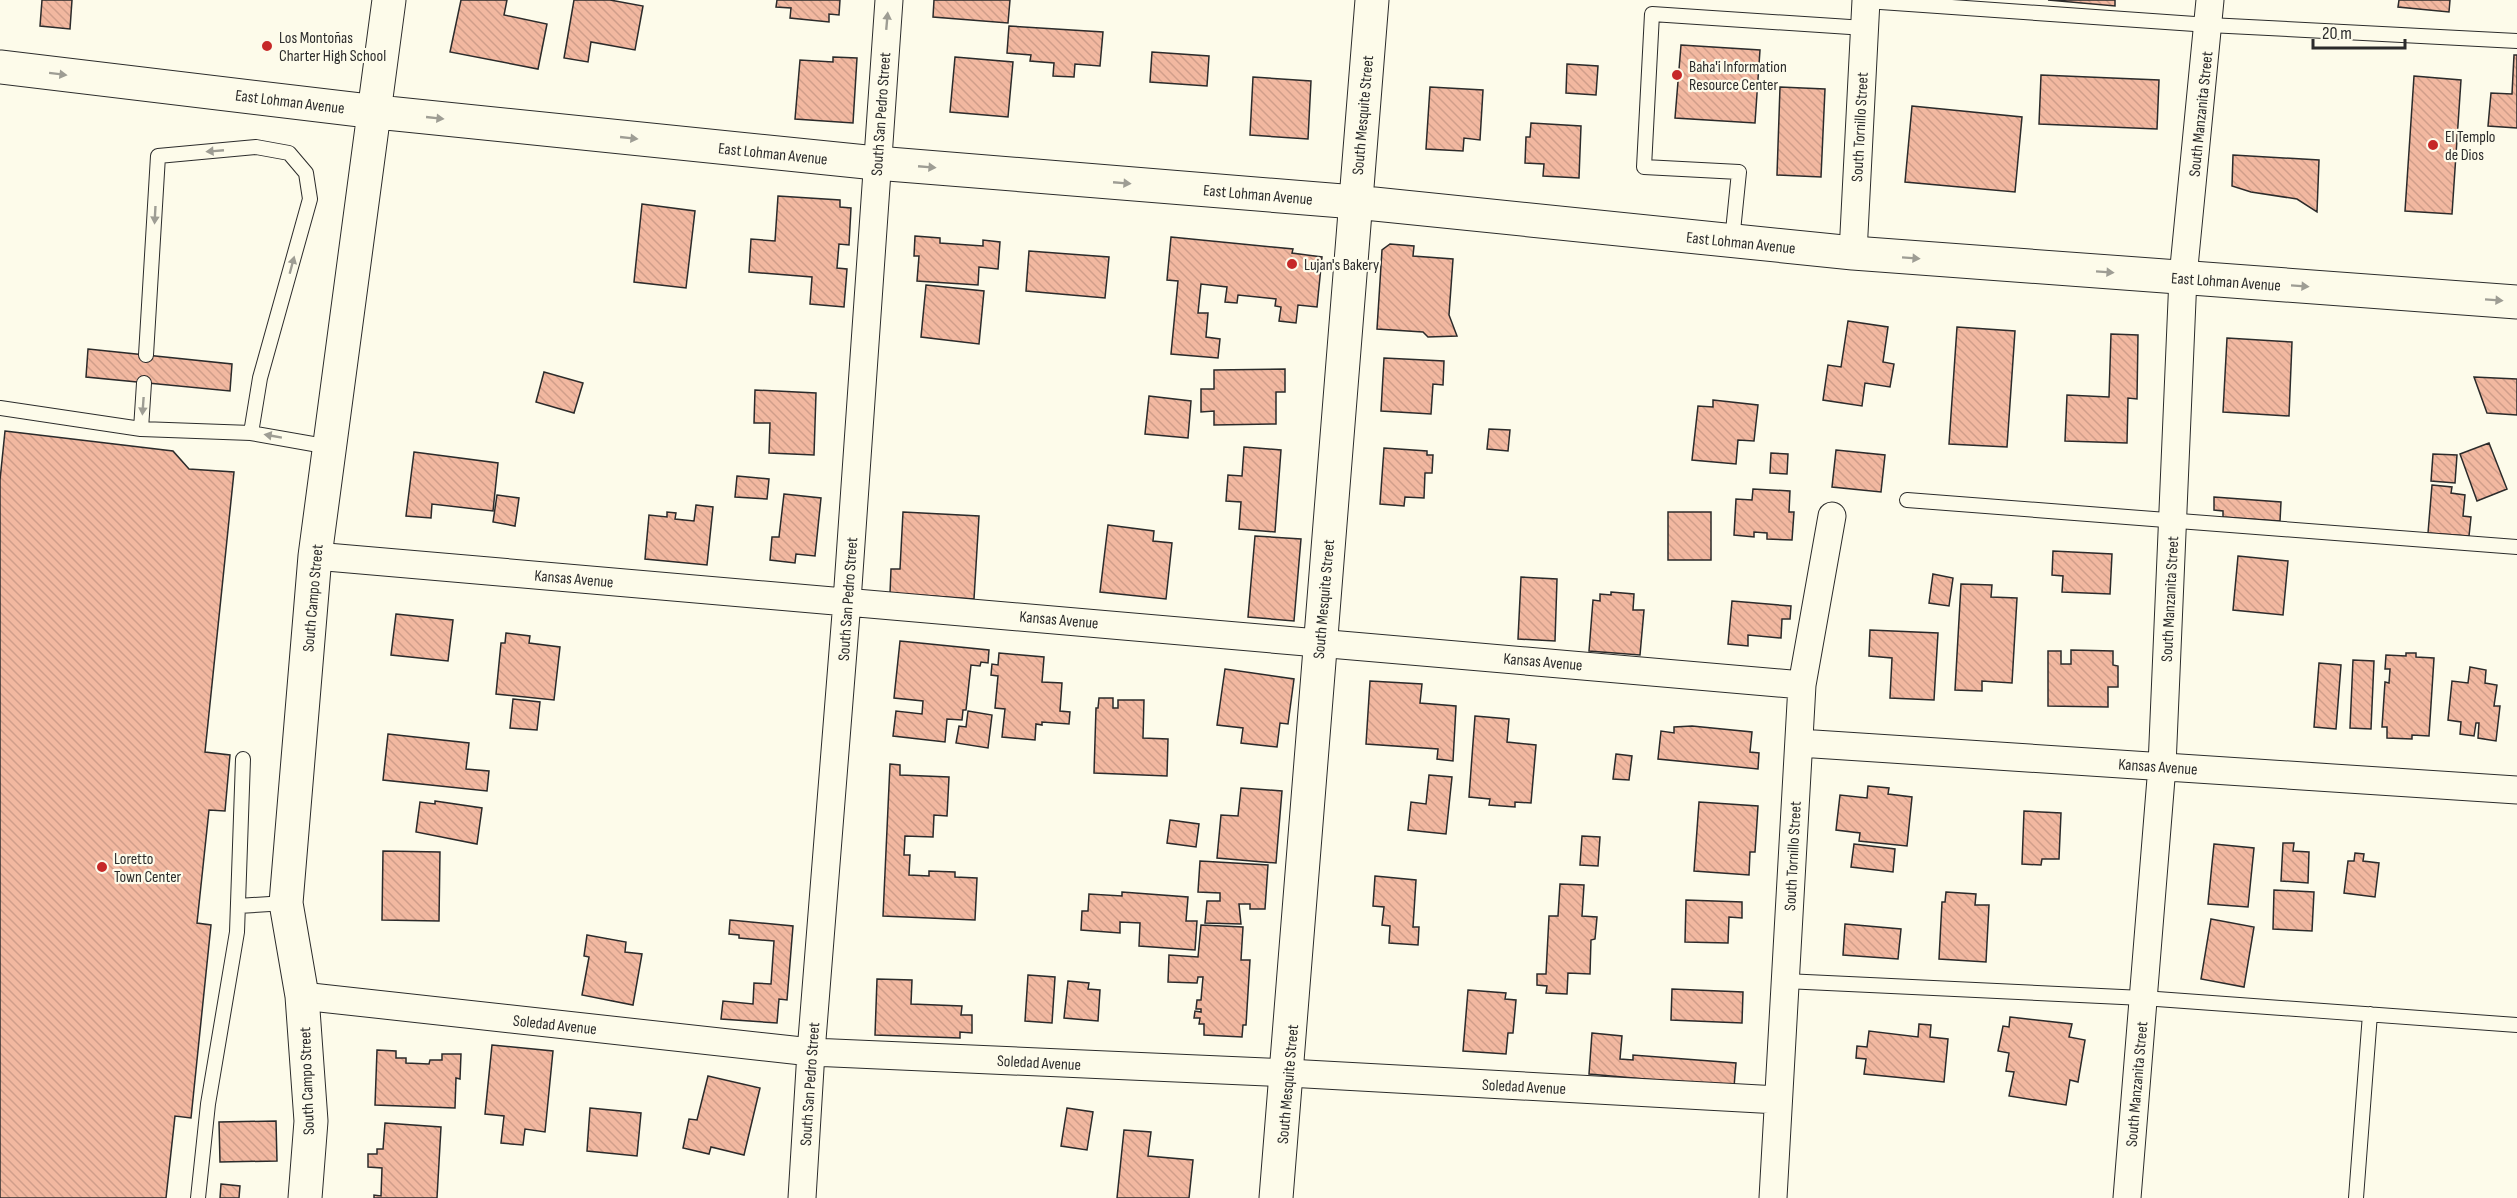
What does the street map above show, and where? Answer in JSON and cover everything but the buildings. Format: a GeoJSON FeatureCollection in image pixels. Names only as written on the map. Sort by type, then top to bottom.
{"type":"FeatureCollection","features":[{"type":"Feature","properties":{"kind":"main road","name":"South Campo Street"},"geometry":{"type":"LineString","coordinates":[[305,1198],[311,1121],[302,996],[285,903],[315,556],[377,112],[389,0]]}},
{"type":"Feature","properties":{"kind":"main road","name":"South Mesquite Street"},"geometry":{"type":"LineString","coordinates":[[1276,1198],[1288,1073],[1319,642],[1371,0]]}},
{"type":"Feature","properties":{"kind":"main road","name":"East Lohman Avenue"},"geometry":{"type":"LineString","coordinates":[[0,67],[377,112],[876,163],[1355,202],[1852,253],[2517,302]]}},
{"type":"Feature","properties":{"kind":"street","name":"South San Pedro Street"},"geometry":{"type":"LineString","coordinates":[[802,1198],[889,0]]}},
{"type":"Feature","properties":{"kind":"street","name":"South Tornillo Street"},"geometry":{"type":"LineString","coordinates":[[1852,253],[1866,0]]}},
{"type":"Feature","properties":{"kind":"street","name":"South Manzanita Street"},"geometry":{"type":"LineString","coordinates":[[2127,1198],[2162,766],[2183,277],[2209,12]]}},
{"type":"Feature","properties":{"kind":"street","name":"South Tornillo Street"},"geometry":{"type":"LineString","coordinates":[[1773,1198],[1802,685],[1832,516]]}},
{"type":"Feature","properties":{"kind":"street","name":"Kansas Avenue"},"geometry":{"type":"LineString","coordinates":[[315,556],[1802,685]]}},
{"type":"Feature","properties":{"kind":"street","name":"Kansas Avenue"},"geometry":{"type":"LineString","coordinates":[[1799,743],[2517,790]]}},
{"type":"Feature","properties":{"kind":"street","name":"Soledad Avenue"},"geometry":{"type":"LineString","coordinates":[[302,996],[811,1052],[1288,1073],[1778,1100]]}},
{"type":"Feature","properties":{"kind":"lane"},"geometry":{"type":"LineString","coordinates":[[1866,0],[2209,12],[2517,41]]}},
{"type":"Feature","properties":{"kind":"lane"},"geometry":{"type":"LineString","coordinates":[[1732,241],[1739,172],[1644,167],[1652,14],[1865,28]]}},
{"type":"Feature","properties":{"kind":"lane"},"geometry":{"type":"LineString","coordinates":[[146,355],[158,156],[256,147],[289,153],[306,173],[310,199],[260,378],[251,433]]}},
{"type":"Feature","properties":{"kind":"lane"},"geometry":{"type":"LineString","coordinates":[[141,429],[144,383]]}},
{"type":"Feature","properties":{"kind":"lane"},"geometry":{"type":"LineString","coordinates":[[0,408],[141,429],[251,433],[330,447]]}},
{"type":"Feature","properties":{"kind":"lane"},"geometry":{"type":"LineString","coordinates":[[1907,500],[2517,547]]}},
{"type":"Feature","properties":{"kind":"lane"},"geometry":{"type":"LineString","coordinates":[[198,1198],[208,1104],[237,932],[243,759]]}},
{"type":"Feature","properties":{"kind":"lane"},"geometry":{"type":"LineString","coordinates":[[238,906],[285,903]]}},
{"type":"Feature","properties":{"kind":"lane"},"geometry":{"type":"LineString","coordinates":[[1785,981],[2143,998],[2517,1025]]}},
{"type":"Feature","properties":{"kind":"lane"},"geometry":{"type":"LineString","coordinates":[[2356,1198],[2370,1014]]}},
{"type":"Feature","properties":{"kind":"place","name":"Los Montoñas Charter High School"},"geometry":{"type":"Point","coordinates":[267,46]}},
{"type":"Feature","properties":{"kind":"place","name":"Baha'i Information Resource Center"},"geometry":{"type":"Point","coordinates":[1677,75]}},
{"type":"Feature","properties":{"kind":"place","name":"El Templo de Dios"},"geometry":{"type":"Point","coordinates":[2433,145]}},
{"type":"Feature","properties":{"kind":"place","name":"Lujan's Bakery"},"geometry":{"type":"Point","coordinates":[1292,264]}},
{"type":"Feature","properties":{"kind":"place","name":"Loretto Town Center"},"geometry":{"type":"Point","coordinates":[102,867]}}]}
